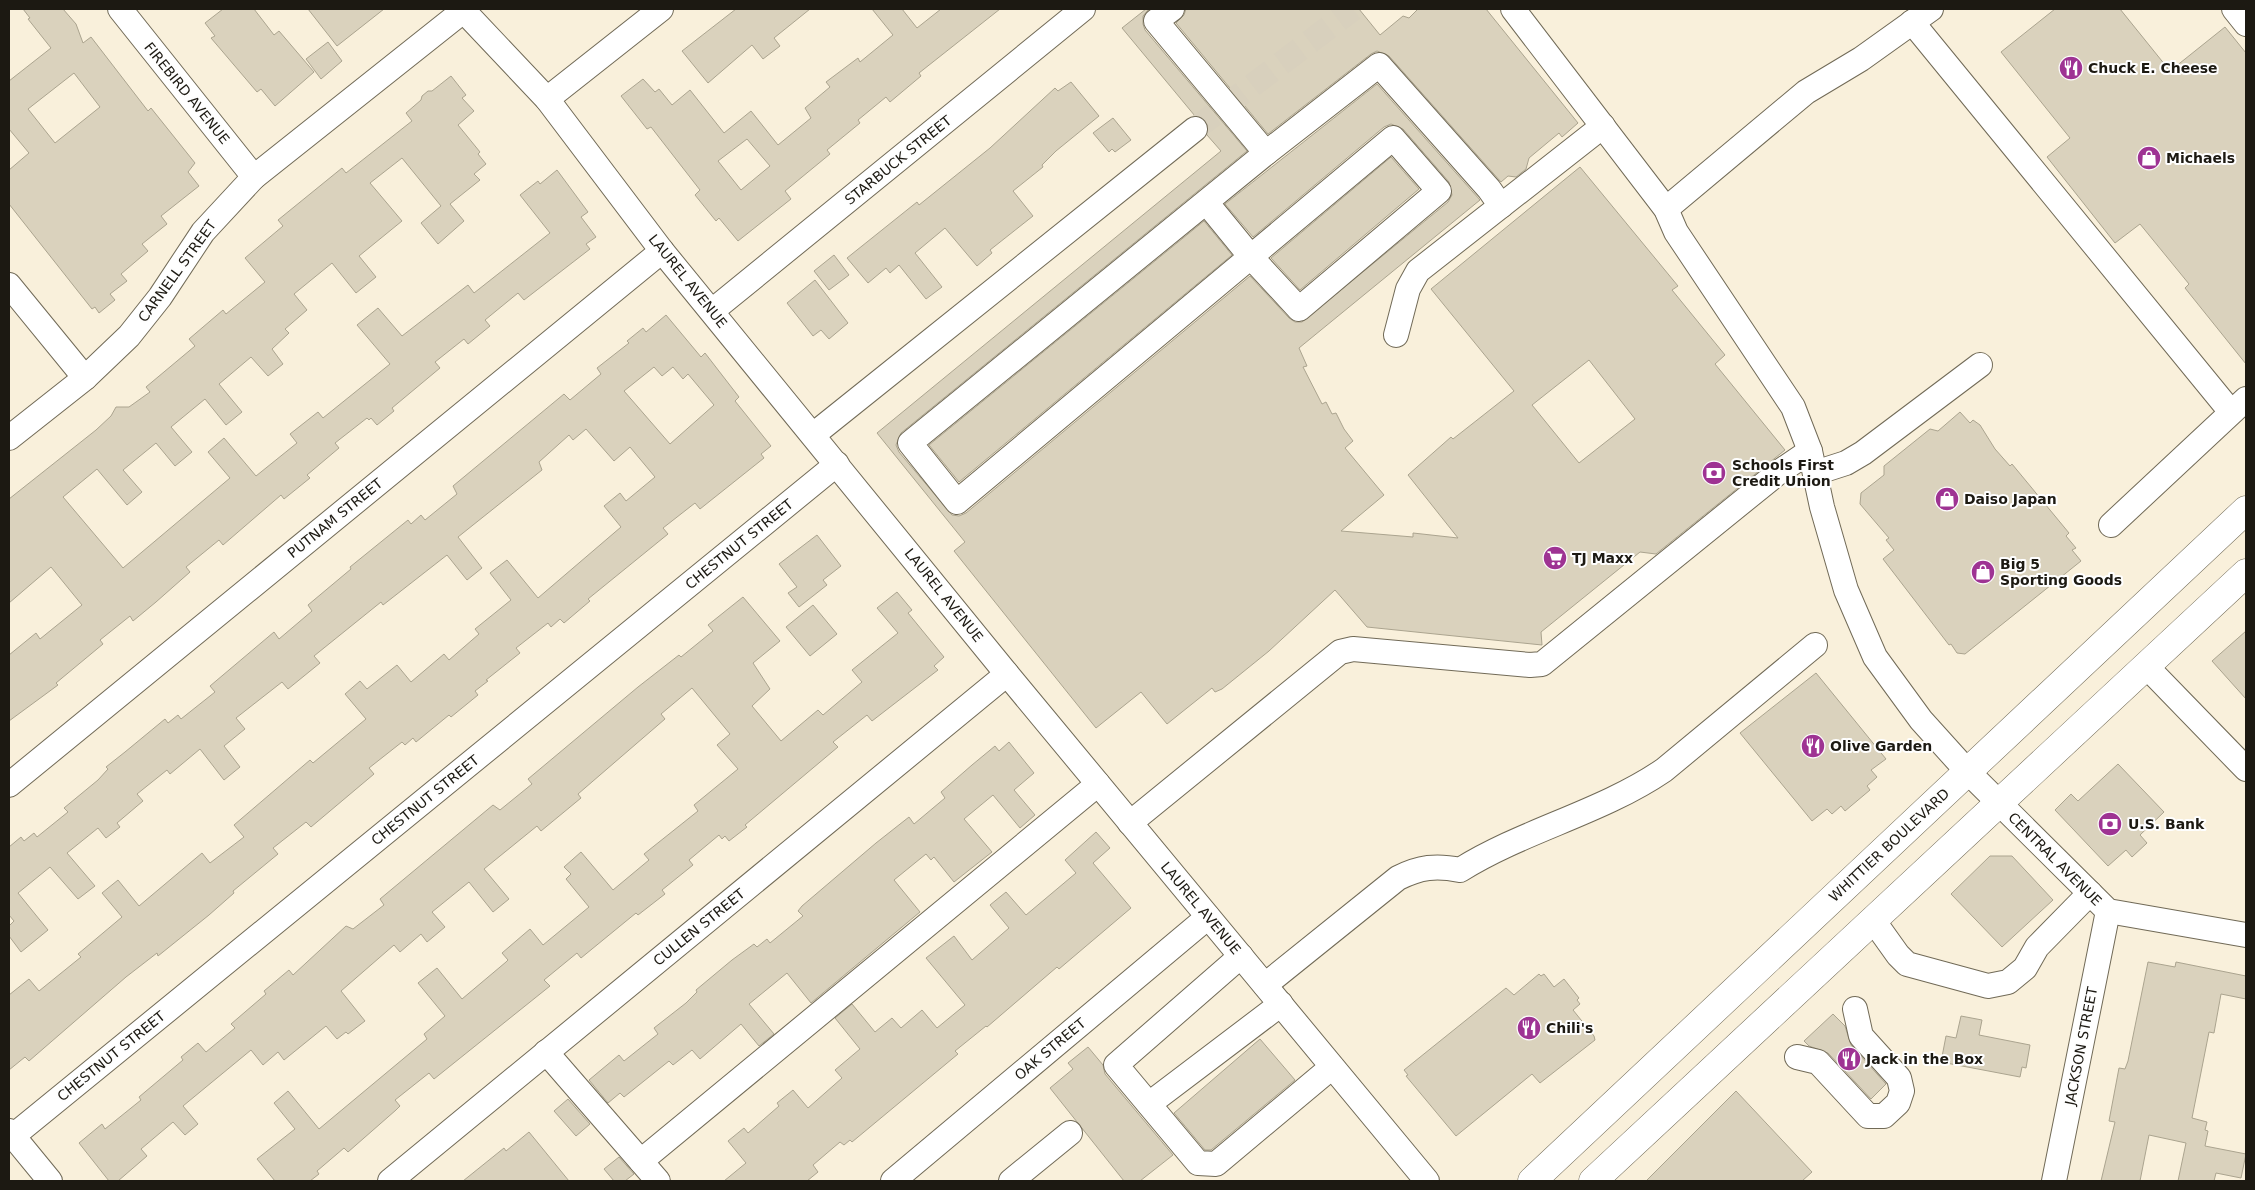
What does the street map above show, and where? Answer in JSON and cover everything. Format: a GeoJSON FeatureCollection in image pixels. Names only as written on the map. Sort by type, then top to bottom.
{"type":"FeatureCollection","features":[{"type":"Feature","properties":{"kind":"main road","name":"WHITTIER BOULEVARD"},"geometry":{"type":"LineString","coordinates":[[1532,1181],[2246,510]]}},
{"type":"Feature","properties":{"kind":"main road"},"geometry":{"type":"LineString","coordinates":[[1593,1181],[2246,573]]}},
{"type":"Feature","properties":{"kind":"street","name":"FIREBIRD AVENUE"},"geometry":{"type":"LineString","coordinates":[[120,9],[254,177]]}},
{"type":"Feature","properties":{"kind":"street"},"geometry":{"type":"LineString","coordinates":[[547,99],[661,9]]}},
{"type":"Feature","properties":{"kind":"street","name":"STARBUCK STREET"},"geometry":{"type":"LineString","coordinates":[[712,311],[1083,9]]}},
{"type":"Feature","properties":{"kind":"street"},"geometry":{"type":"LineString","coordinates":[[1172,9],[1156,22],[1266,153]]}},
{"type":"Feature","properties":{"kind":"street","name":"CENTRAL AVENUE"},"geometry":{"type":"LineString","coordinates":[[1513,9],[1666,209],[1676,232],[1793,408],[1812,462],[1822,507],[1846,590],[1875,657],[1921,720],[1998,803],[2108,911],[2246,935]]}},
{"type":"Feature","properties":{"kind":"street"},"geometry":{"type":"LineString","coordinates":[[1666,209],[1806,92],[1861,59],[1931,9]]}},
{"type":"Feature","properties":{"kind":"street"},"geometry":{"type":"LineString","coordinates":[[2234,9],[2246,24]]}},
{"type":"Feature","properties":{"kind":"street","name":"CARNELL STREET"},"geometry":{"type":"LineString","coordinates":[[9,438],[85,378],[129,336],[160,297],[203,232],[254,177],[462,10]]}},
{"type":"Feature","properties":{"kind":"street","name":"LAUREL AVENUE"},"geometry":{"type":"LineString","coordinates":[[462,10],[547,99],[662,251],[1007,674],[1427,1181]]}},
{"type":"Feature","properties":{"kind":"street"},"geometry":{"type":"LineString","coordinates":[[1912,22],[2239,405],[2111,525]]}},
{"type":"Feature","properties":{"kind":"street"},"geometry":{"type":"LineString","coordinates":[[1206,202],[1251,257],[1299,309],[1439,191],[1393,138],[1251,257],[957,502],[910,443],[1266,153],[1378,65],[1489,189],[1501,206]]}},
{"type":"Feature","properties":{"kind":"street"},"geometry":{"type":"LineString","coordinates":[[1396,335],[1408,289],[1418,272],[1603,126]]}},
{"type":"Feature","properties":{"kind":"street"},"geometry":{"type":"LineString","coordinates":[[813,436],[1195,129]]}},
{"type":"Feature","properties":{"kind":"street","name":"PUTNAM STREET"},"geometry":{"type":"LineString","coordinates":[[9,786],[662,251]]}},
{"type":"Feature","properties":{"kind":"street"},"geometry":{"type":"LineString","coordinates":[[9,285],[85,378]]}},
{"type":"Feature","properties":{"kind":"street"},"geometry":{"type":"LineString","coordinates":[[1130,823],[1340,652],[1353,649],[1530,665],[1542,664],[1779,472],[1812,462],[1846,463],[1863,453],[1980,365]]}},
{"type":"Feature","properties":{"kind":"street","name":"CHESTNUT STREET"},"geometry":{"type":"LineString","coordinates":[[11,1133],[837,464]]}},
{"type":"Feature","properties":{"kind":"street"},"geometry":{"type":"LineString","coordinates":[[1264,985],[1404,875],[1440,866],[1460,870],[1491,850],[1637,788],[1664,770],[1815,645]]}},
{"type":"Feature","properties":{"kind":"street"},"geometry":{"type":"LineString","coordinates":[[2146,666],[2246,769]]}},
{"type":"Feature","properties":{"kind":"street","name":"CULLEN STREET"},"geometry":{"type":"LineString","coordinates":[[390,1181],[1007,674]]}},
{"type":"Feature","properties":{"kind":"street"},"geometry":{"type":"LineString","coordinates":[[641,1162],[1098,784]]}},
{"type":"Feature","properties":{"kind":"street"},"geometry":{"type":"LineString","coordinates":[[1873,920],[1898,955],[1907,964],[1988,986],[2008,982],[2025,968],[2037,946],[2090,893]]}},
{"type":"Feature","properties":{"kind":"street","name":"JACKSON STREET"},"geometry":{"type":"LineString","coordinates":[[2054,1181],[2108,911]]}},
{"type":"Feature","properties":{"kind":"street","name":"OAK STREET"},"geometry":{"type":"LineString","coordinates":[[893,1181],[1208,917]]}},
{"type":"Feature","properties":{"kind":"street"},"geometry":{"type":"LineString","coordinates":[[1241,956],[1116,1065],[1198,1163],[1216,1164],[1332,1067]]}},
{"type":"Feature","properties":{"kind":"street"},"geometry":{"type":"LineString","coordinates":[[1149,1104],[1281,1004]]}},
{"type":"Feature","properties":{"kind":"street"},"geometry":{"type":"LineString","coordinates":[[1797,1057],[1818,1062],[1868,1116],[1884,1116],[1898,1103],[1902,1090],[1899,1078],[1862,1036],[1855,1009]]}},
{"type":"Feature","properties":{"kind":"street"},"geometry":{"type":"LineString","coordinates":[[546,1052],[658,1181]]}},
{"type":"Feature","properties":{"kind":"street"},"geometry":{"type":"LineString","coordinates":[[11,1133],[50,1181]]}},
{"type":"Feature","properties":{"kind":"street"},"geometry":{"type":"LineString","coordinates":[[1026,1177],[1070,1133]]}},
{"type":"Feature","properties":{"kind":"building"},"geometry":{"type":"Polygon","coordinates":[[[23,9],[63,9],[76,24],[83,43],[91,37],[148,111],[151,108],[195,163],[188,172],[199,186],[161,216],[167,224],[142,244],[148,251],[121,274],[127,281],[110,294],[115,300],[99,313],[95,307],[92,309],[9,204],[9,170],[29,153],[9,129],[9,81],[51,48],[28,19],[30,18],[23,9]],[[74,73],[28,109],[55,143],[100,107],[74,73]]]}},
{"type":"Feature","properties":{"kind":"building"},"geometry":{"type":"Polygon","coordinates":[[[223,9],[254,9],[274,35],[279,31],[314,72],[275,106],[261,89],[257,92],[211,38],[215,36],[205,23],[223,9]]]}},
{"type":"Feature","properties":{"kind":"building"},"geometry":{"type":"Polygon","coordinates":[[[308,9],[384,9],[337,46],[308,9]]]}},
{"type":"Feature","properties":{"kind":"building"},"geometry":{"type":"Polygon","coordinates":[[[736,9],[810,9],[774,38],[780,46],[763,59],[752,45],[708,83],[682,51],[736,9]]]}},
{"type":"Feature","properties":{"kind":"building"},"geometry":{"type":"Polygon","coordinates":[[[872,9],[902,9],[917,28],[941,9],[1000,9],[919,73],[921,76],[890,102],[886,97],[858,120],[860,123],[827,150],[830,154],[785,191],[791,199],[738,241],[719,218],[716,221],[695,195],[700,190],[651,127],[647,129],[621,96],[643,79],[655,92],[659,89],[672,105],[690,90],[724,133],[751,111],[778,145],[811,118],[805,108],[830,87],[826,82],[858,58],[860,62],[893,35],[872,9]],[[747,139],[718,161],[741,190],[770,166],[747,139]]]}},
{"type":"Feature","properties":{"kind":"building"},"geometry":{"type":"Polygon","coordinates":[[[1146,9],[1149,9],[1143,16],[1145,30],[1247,151],[901,433],[896,445],[899,452],[952,515],[959,516],[966,513],[1250,276],[1289,318],[1295,322],[1302,322],[1448,202],[1452,195],[1449,182],[1403,129],[1391,124],[1384,127],[1253,237],[1225,204],[1377,84],[1480,200],[1299,348],[1307,366],[1303,367],[1322,404],[1326,402],[1332,414],[1336,413],[1353,441],[1345,448],[1384,495],[1341,531],[1413,537],[1413,533],[1458,538],[1408,475],[1451,437],[1453,439],[1514,391],[1431,289],[1580,167],[1678,286],[1672,290],[1725,355],[1715,364],[1785,450],[1656,554],[1640,552],[1541,632],[1542,645],[1367,627],[1335,590],[1269,651],[1222,689],[1215,692],[1212,688],[1167,724],[1141,692],[1096,728],[954,551],[965,542],[877,433],[1221,151],[1207,135],[1209,127],[1206,121],[1195,116],[1122,28],[1146,9]],[[1589,360],[1532,405],[1579,463],[1635,419],[1589,360]]]}},
{"type":"Feature","properties":{"kind":"building"},"geometry":{"type":"Polygon","coordinates":[[[1186,9],[1359,9],[1380,35],[1403,16],[1409,18],[1418,9],[1486,9],[1578,123],[1562,137],[1559,133],[1529,158],[1526,169],[1516,177],[1508,176],[1501,182],[1389,56],[1377,51],[1268,134],[1176,23],[1184,15],[1186,9]]]}},
{"type":"Feature","properties":{"kind":"building"},"geometry":{"type":"Polygon","coordinates":[[[2055,9],[2120,9],[2170,71],[2225,27],[2246,53],[2246,364],[2185,288],[2189,284],[2140,224],[2115,243],[2047,157],[2070,138],[2001,52],[2055,9]]]}},
{"type":"Feature","properties":{"kind":"building"},"geometry":{"type":"Polygon","coordinates":[[[328,42],[342,61],[321,79],[306,59],[328,42]]]}},
{"type":"Feature","properties":{"kind":"building"},"geometry":{"type":"Polygon","coordinates":[[[451,76],[466,95],[462,98],[474,111],[458,125],[480,152],[478,154],[486,164],[474,174],[480,180],[450,204],[464,221],[438,244],[421,223],[441,206],[402,158],[370,183],[402,221],[359,256],[376,277],[356,293],[332,263],[294,294],[307,310],[285,329],[289,333],[272,349],[283,364],[268,376],[251,357],[219,384],[242,412],[226,425],[205,399],[171,427],[192,452],[175,466],[156,443],[123,470],[142,492],[127,505],[97,469],[63,497],[123,568],[230,478],[208,452],[224,438],[256,476],[297,443],[290,434],[318,412],[323,418],[390,364],[357,325],[378,308],[402,336],[468,285],[474,293],[550,233],[520,195],[538,181],[540,184],[557,170],[588,212],[581,217],[596,237],[586,244],[590,249],[524,300],[518,293],[485,320],[490,326],[468,344],[464,339],[435,362],[440,368],[392,408],[394,411],[377,425],[371,418],[369,420],[367,418],[335,443],[339,448],[307,475],[310,478],[284,499],[281,495],[223,545],[219,540],[186,567],[190,572],[156,602],[133,621],[130,616],[100,640],[103,644],[56,683],[58,685],[9,721],[9,655],[36,633],[40,639],[82,605],[51,567],[9,603],[9,499],[96,430],[111,416],[116,407],[129,407],[150,392],[146,387],[195,346],[189,339],[223,310],[226,314],[265,282],[245,258],[283,226],[278,220],[342,168],[346,173],[412,121],[406,113],[428,91],[432,91],[451,76]]]}},
{"type":"Feature","properties":{"kind":"building"},"geometry":{"type":"Polygon","coordinates":[[[1071,82],[1099,116],[1056,151],[1042,165],[1043,167],[1013,191],[1033,216],[990,250],[992,253],[977,266],[945,228],[915,253],[942,287],[926,299],[899,265],[890,273],[886,268],[868,283],[847,258],[917,202],[919,205],[990,148],[1055,88],[1058,91],[1071,82]]]}},
{"type":"Feature","properties":{"kind":"building"},"geometry":{"type":"Polygon","coordinates":[[[1113,118],[1131,140],[1115,152],[1112,149],[1109,152],[1093,133],[1113,118]]]}},
{"type":"Feature","properties":{"kind":"building"},"geometry":{"type":"Polygon","coordinates":[[[1391,157],[1419,189],[1300,290],[1271,258],[1391,157]]]}},
{"type":"Feature","properties":{"kind":"building"},"geometry":{"type":"Polygon","coordinates":[[[1204,221],[1232,255],[959,482],[929,445],[1204,221]]]}},
{"type":"Feature","properties":{"kind":"building"},"geometry":{"type":"Polygon","coordinates":[[[834,255],[849,275],[829,290],[814,271],[834,255]]]}},
{"type":"Feature","properties":{"kind":"building"},"geometry":{"type":"Polygon","coordinates":[[[815,280],[848,323],[829,339],[821,330],[813,336],[787,303],[815,280]]]}},
{"type":"Feature","properties":{"kind":"building"},"geometry":{"type":"Polygon","coordinates":[[[666,315],[701,357],[705,353],[739,397],[735,401],[771,446],[761,454],[764,458],[700,509],[695,503],[663,528],[668,534],[588,599],[590,601],[564,623],[560,619],[551,627],[548,623],[516,648],[520,653],[475,691],[478,695],[451,717],[449,715],[416,742],[413,738],[405,745],[402,742],[369,768],[374,774],[311,827],[306,822],[273,848],[278,854],[233,891],[234,893],[209,915],[158,956],[157,953],[126,977],[29,1061],[25,1057],[9,1070],[9,995],[29,979],[39,991],[81,957],[78,954],[122,917],[102,893],[118,880],[139,906],[202,853],[210,863],[244,837],[234,825],[310,760],[313,763],[366,719],[345,694],[360,681],[367,689],[397,665],[411,682],[444,654],[449,660],[479,634],[475,629],[511,600],[490,573],[507,560],[538,598],[621,527],[604,506],[620,493],[626,501],[655,477],[630,447],[614,461],[586,429],[573,440],[569,435],[539,462],[542,470],[458,537],[482,568],[467,580],[447,555],[383,605],[381,602],[314,656],[320,663],[288,689],[282,682],[236,718],[245,729],[224,746],[240,767],[224,780],[200,749],[170,774],[167,770],[137,794],[143,801],[117,823],[120,827],[106,838],[98,828],[67,853],[95,886],[78,899],[50,867],[18,893],[48,930],[21,952],[9,936],[9,926],[14,921],[9,915],[9,847],[21,837],[24,841],[34,833],[37,837],[68,812],[64,808],[98,780],[108,769],[106,767],[165,719],[168,723],[178,715],[181,719],[215,692],[210,686],[274,632],[279,639],[312,611],[308,605],[351,569],[350,567],[408,520],[411,524],[421,515],[425,520],[457,494],[453,486],[564,394],[570,400],[601,374],[597,368],[629,343],[627,341],[643,328],[646,332],[666,315]],[[654,367],[624,391],[670,444],[714,405],[688,374],[683,379],[673,367],[662,376],[654,367]]]}},
{"type":"Feature","properties":{"kind":"building"},"geometry":{"type":"Polygon","coordinates":[[[1960,412],[1970,423],[1973,420],[1980,425],[1995,449],[2010,466],[2012,464],[2069,533],[2066,536],[2076,548],[2072,550],[2081,561],[1965,654],[1957,653],[1951,644],[1949,645],[1883,559],[1894,550],[1886,540],[1889,538],[1860,504],[1861,493],[1884,475],[1884,466],[1930,429],[1938,431],[1960,412]]]}},
{"type":"Feature","properties":{"kind":"building"},"geometry":{"type":"Polygon","coordinates":[[[817,535],[841,566],[823,580],[827,585],[799,607],[788,593],[797,587],[779,564],[817,535]]]}},
{"type":"Feature","properties":{"kind":"building"},"geometry":{"type":"Polygon","coordinates":[[[897,592],[912,610],[908,613],[944,657],[934,666],[938,670],[872,721],[867,715],[833,742],[838,747],[745,825],[747,827],[729,841],[725,836],[722,839],[719,835],[689,860],[693,865],[662,890],[665,894],[638,915],[636,913],[581,958],[577,953],[544,980],[550,986],[434,1079],[429,1073],[395,1100],[400,1106],[396,1110],[348,1152],[344,1148],[317,1171],[319,1174],[310,1181],[275,1181],[257,1159],[295,1129],[274,1103],[288,1091],[319,1129],[427,1039],[424,1034],[445,1016],[418,983],[437,968],[462,999],[508,960],[502,953],[530,929],[543,945],[589,907],[566,879],[571,874],[564,867],[581,852],[613,890],[649,860],[644,854],[698,811],[694,805],[738,769],[717,745],[730,734],[692,688],[661,714],[665,719],[578,794],[581,798],[541,831],[537,826],[484,869],[509,899],[493,912],[469,882],[432,912],[445,927],[427,942],[421,934],[400,952],[394,945],[341,991],[365,1021],[348,1034],[346,1032],[337,1039],[326,1026],[284,1060],[278,1052],[263,1065],[251,1050],[183,1106],[198,1124],[185,1135],[173,1122],[141,1149],[147,1156],[118,1181],[109,1181],[79,1143],[102,1124],[105,1129],[141,1100],[139,1097],[183,1060],[181,1057],[198,1043],[206,1052],[235,1028],[231,1024],[266,994],[264,991],[289,970],[293,975],[346,926],[353,929],[384,905],[380,899],[493,805],[500,810],[532,784],[528,779],[638,687],[679,655],[681,657],[713,631],[708,625],[743,597],[780,641],[753,663],[770,689],[752,706],[781,741],[818,710],[823,715],[862,682],[852,670],[898,633],[877,608],[897,592]]]}},
{"type":"Feature","properties":{"kind":"building"},"geometry":{"type":"Polygon","coordinates":[[[813,605],[837,634],[810,656],[786,627],[813,605]]]}},
{"type":"Feature","properties":{"kind":"building"},"geometry":{"type":"Polygon","coordinates":[[[2246,631],[2246,699],[2212,661],[2246,631]]]}},
{"type":"Feature","properties":{"kind":"building","name":"Olive Garden"},"geometry":{"type":"Polygon","coordinates":[[[1816,673],[1886,759],[1871,770],[1877,777],[1867,786],[1870,790],[1845,811],[1841,806],[1832,814],[1827,809],[1812,821],[1740,733],[1816,673]]]}},
{"type":"Feature","properties":{"kind":"building"},"geometry":{"type":"Polygon","coordinates":[[[1009,742],[1034,773],[1014,790],[1035,815],[1020,828],[993,795],[964,819],[992,852],[954,882],[934,857],[931,860],[926,854],[894,880],[920,912],[811,1003],[787,973],[749,1004],[774,1034],[759,1046],[741,1024],[700,1059],[692,1050],[673,1065],[669,1061],[624,1097],[620,1093],[608,1103],[589,1080],[619,1055],[624,1061],[658,1034],[654,1028],[686,1003],[697,992],[696,990],[732,960],[754,944],[757,947],[767,939],[770,943],[803,916],[798,911],[802,906],[876,843],[909,817],[914,824],[945,798],[941,792],[972,765],[995,746],[999,751],[1009,742]]]}},
{"type":"Feature","properties":{"kind":"building","name":"U.S. Bank"},"geometry":{"type":"Polygon","coordinates":[[[2118,764],[2164,812],[2140,835],[2147,843],[2132,857],[2126,850],[2108,866],[2055,810],[2071,794],[2078,801],[2118,764]]]}},
{"type":"Feature","properties":{"kind":"building"},"geometry":{"type":"Polygon","coordinates":[[[1096,832],[1110,848],[1093,863],[1131,908],[1059,969],[1057,967],[987,1027],[955,1051],[958,1054],[852,1142],[850,1140],[844,1145],[840,1142],[813,1165],[818,1172],[807,1181],[724,1181],[746,1163],[728,1141],[744,1128],[748,1133],[779,1106],[777,1103],[793,1090],[808,1108],[842,1078],[835,1070],[860,1049],[835,1018],[852,1004],[875,1032],[892,1018],[901,1028],[922,1010],[937,1028],[965,1005],[926,958],[954,936],[972,960],[1009,928],[990,905],[1006,892],[1026,915],[1076,873],[1065,860],[1096,832]]]}},
{"type":"Feature","properties":{"kind":"building"},"geometry":{"type":"Polygon","coordinates":[[[1990,856],[2012,856],[2053,900],[2002,947],[1951,894],[1990,856]]]}},
{"type":"Feature","properties":{"kind":"building"},"geometry":{"type":"Polygon","coordinates":[[[2148,962],[2175,967],[2176,962],[2246,976],[2246,999],[2221,994],[2214,1033],[2209,1032],[2192,1118],[2207,1122],[2205,1130],[2208,1131],[2205,1146],[2246,1154],[2241,1178],[2216,1173],[2214,1181],[2178,1181],[2186,1143],[2149,1135],[2140,1181],[2101,1181],[2115,1122],[2109,1121],[2119,1068],[2125,1069],[2128,1061],[2148,962]]]}},
{"type":"Feature","properties":{"kind":"building"},"geometry":{"type":"Polygon","coordinates":[[[1539,974],[1541,976],[1544,974],[1554,987],[1564,979],[1579,998],[1577,1000],[1580,1004],[1573,1010],[1594,1036],[1595,1040],[1540,1083],[1532,1074],[1456,1136],[1406,1076],[1408,1075],[1404,1070],[1506,988],[1514,995],[1539,974]]]}},
{"type":"Feature","properties":{"kind":"building","name":"Jack in the Box"},"geometry":{"type":"Polygon","coordinates":[[[1833,1014],[1845,1026],[1851,1045],[1886,1084],[1871,1099],[1828,1053],[1809,1046],[1804,1041],[1833,1014]]]}},
{"type":"Feature","properties":{"kind":"building"},"geometry":{"type":"Polygon","coordinates":[[[1961,1016],[1982,1020],[1979,1035],[2030,1045],[2026,1068],[2022,1067],[2020,1077],[1941,1062],[1946,1036],[1956,1038],[1961,1016]]]}},
{"type":"Feature","properties":{"kind":"building"},"geometry":{"type":"Polygon","coordinates":[[[1260,1039],[1295,1080],[1211,1150],[1205,1150],[1174,1113],[1260,1039]]]}},
{"type":"Feature","properties":{"kind":"building"},"geometry":{"type":"Polygon","coordinates":[[[1088,1047],[1103,1065],[1105,1074],[1173,1155],[1140,1181],[1124,1181],[1050,1088],[1073,1069],[1068,1063],[1088,1047]]]}},
{"type":"Feature","properties":{"kind":"building"},"geometry":{"type":"Polygon","coordinates":[[[1736,1091],[1812,1172],[1802,1181],[1646,1181],[1736,1091]]]}},
{"type":"Feature","properties":{"kind":"building"},"geometry":{"type":"Polygon","coordinates":[[[568,1099],[590,1124],[576,1136],[554,1111],[568,1099]]]}},
{"type":"Feature","properties":{"kind":"building"},"geometry":{"type":"Polygon","coordinates":[[[529,1132],[569,1181],[463,1181],[504,1148],[506,1151],[529,1132]]]}},
{"type":"Feature","properties":{"kind":"building"},"geometry":{"type":"Polygon","coordinates":[[[619,1157],[634,1174],[625,1181],[614,1181],[604,1169],[619,1157]]]}},
{"type":"Feature","properties":{"kind":"tunnel"},"geometry":{"type":"LineString","coordinates":[[1195,129],[1353,9]]}},
{"type":"Feature","properties":{"kind":"place","name":"Chuck E. Cheese"},"geometry":{"type":"Point","coordinates":[2071,68]}},
{"type":"Feature","properties":{"kind":"place","name":"Michaels"},"geometry":{"type":"Point","coordinates":[2149,158]}},
{"type":"Feature","properties":{"kind":"place","name":"Schools First Credit Union"},"geometry":{"type":"Point","coordinates":[1714,473]}},
{"type":"Feature","properties":{"kind":"place","name":"Daiso Japan"},"geometry":{"type":"Point","coordinates":[1947,499]}},
{"type":"Feature","properties":{"kind":"place","name":"TJ Maxx"},"geometry":{"type":"Point","coordinates":[1555,558]}},
{"type":"Feature","properties":{"kind":"place","name":"Big 5 Sporting Goods"},"geometry":{"type":"Point","coordinates":[1983,572]}},
{"type":"Feature","properties":{"kind":"place","name":"Olive Garden"},"geometry":{"type":"Point","coordinates":[1813,746]}},
{"type":"Feature","properties":{"kind":"place","name":"U.S. Bank"},"geometry":{"type":"Point","coordinates":[2110,824]}},
{"type":"Feature","properties":{"kind":"place","name":"Chili's"},"geometry":{"type":"Point","coordinates":[1529,1028]}},
{"type":"Feature","properties":{"kind":"place","name":"Jack in the Box"},"geometry":{"type":"Point","coordinates":[1849,1059]}}]}
